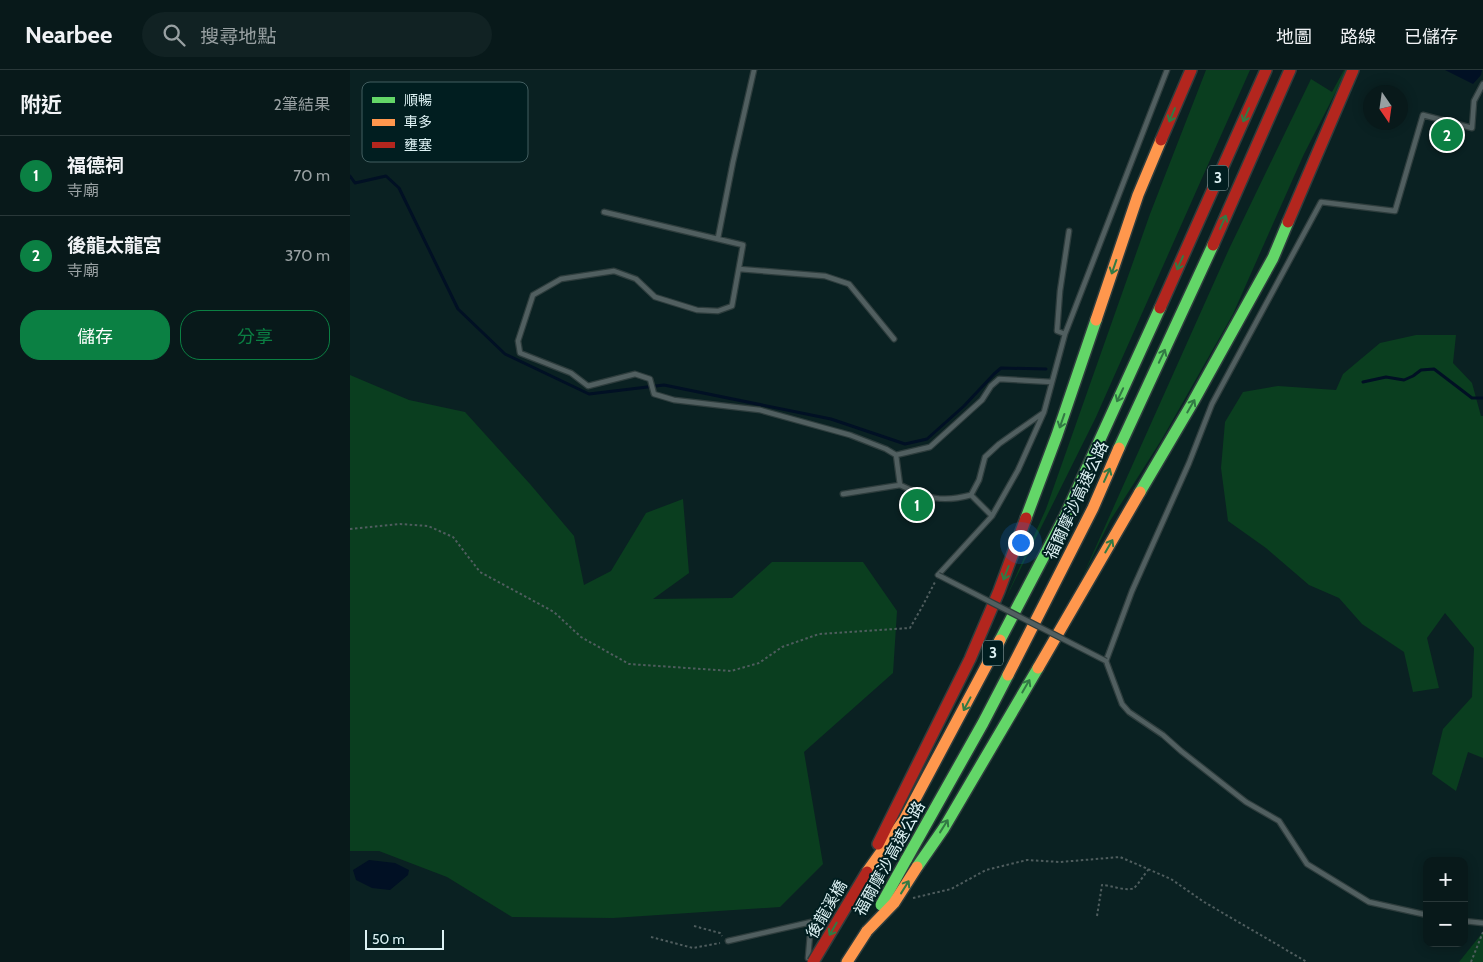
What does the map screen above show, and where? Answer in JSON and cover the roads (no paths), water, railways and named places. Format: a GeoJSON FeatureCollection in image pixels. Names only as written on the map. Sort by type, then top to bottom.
{"type":"FeatureCollection","features":[{"type":"Feature","properties":{"kind":"highway"},"geometry":{"type":"LineString","coordinates":[[867,872],[891,816],[970,659],[999,591],[1057,436],[1138,195],[1191,70]]}},
{"type":"Feature","properties":{"kind":"highway","name":"福爾摩沙高速公路"},"geometry":{"type":"LineString","coordinates":[[867,872],[904,820],[963,712],[1064,516],[1170,287],[1266,70]]}},
{"type":"Feature","properties":{"kind":"highway","name":"福爾摩沙高速公路"},"geometry":{"type":"LineString","coordinates":[[867,931],[982,723],[1093,508],[1126,432],[1196,283],[1290,70]]}},
{"type":"Feature","properties":{"kind":"highway"},"geometry":{"type":"LineString","coordinates":[[867,931],[894,903],[944,828],[1208,377],[1273,258],[1353,70]]}},
{"type":"Feature","properties":{"kind":"highway"},"geometry":{"type":"LineString","coordinates":[[1337,106],[1360,70]]}},
{"type":"Feature","properties":{"kind":"highway","name":"後龍溪橋"},"geometry":{"type":"LineString","coordinates":[[814,962],[867,872]]}},
{"type":"Feature","properties":{"kind":"highway","name":"3"},"geometry":{"type":"LineString","coordinates":[[847,962],[867,931]]}},
{"type":"Feature","properties":{"kind":"lane"},"geometry":{"type":"LineString","coordinates":[[718,238],[732,162],[754,70]]}},
{"type":"Feature","properties":{"kind":"lane"},"geometry":{"type":"LineString","coordinates":[[1106,661],[938,575],[992,516],[1018,470],[1044,412],[1065,334],[1167,70]]}},
{"type":"Feature","properties":{"kind":"lane"},"geometry":{"type":"LineString","coordinates":[[1423,914],[1369,902],[1307,864],[1279,821],[1246,802],[1163,735],[1129,712],[1122,704],[1106,661],[1132,591],[1189,463],[1212,404],[1320,202],[1395,211],[1423,115],[1472,128],[1474,102],[1483,84]]}},
{"type":"Feature","properties":{"kind":"lane"},"geometry":{"type":"LineString","coordinates":[[604,212],[743,245],[732,306],[718,311],[696,310],[655,297],[636,279],[614,272],[562,279],[533,295],[518,341],[520,354],[571,372],[588,386],[636,374],[650,379],[654,394],[674,400],[760,410],[850,435],[886,449],[896,455],[930,447],[982,400],[991,386],[999,379],[1052,382]]}},
{"type":"Feature","properties":{"kind":"lane"},"geometry":{"type":"LineString","coordinates":[[1065,334],[1057,331],[1060,290],[1069,231]]}},
{"type":"Feature","properties":{"kind":"lane"},"geometry":{"type":"LineString","coordinates":[[739,269],[825,276],[849,284],[894,339]]}},
{"type":"Feature","properties":{"kind":"lane"},"geometry":{"type":"LineString","coordinates":[[843,494],[900,485],[925,497],[956,499],[971,495],[979,480],[985,457],[999,444],[1044,412]]}},
{"type":"Feature","properties":{"kind":"lane"},"geometry":{"type":"LineString","coordinates":[[896,455],[900,485]]}},
{"type":"Feature","properties":{"kind":"lane"},"geometry":{"type":"LineString","coordinates":[[971,495],[992,516]]}},
{"type":"Feature","properties":{"kind":"lane"},"geometry":{"type":"LineString","coordinates":[[1468,921],[1483,923]]}},
{"type":"Feature","properties":{"kind":"lane"},"geometry":{"type":"LineString","coordinates":[[728,941],[811,922],[808,962]]}},
{"type":"Feature","properties":{"kind":"water"},"geometry":{"type":"Polygon","coordinates":[[[1445,70],[1482,70],[1481,75],[1473,84],[1445,70]]]}},
{"type":"Feature","properties":{"kind":"water"},"geometry":{"type":"Polygon","coordinates":[[[369,860],[395,863],[409,870],[408,875],[390,890],[372,888],[356,880],[353,870],[369,860]]]}},
{"type":"Feature","properties":{"kind":"waterway"},"geometry":{"type":"LineString","coordinates":[[350,176],[355,183],[386,176],[399,188],[458,309],[505,354],[589,394],[664,385],[831,419],[905,444],[927,439],[964,406],[1001,368],[1046,369]]}},
{"type":"Feature","properties":{"kind":"waterway"},"geometry":{"type":"LineString","coordinates":[[1363,382],[1386,377],[1404,380],[1421,370],[1434,369],[1472,398],[1483,398]]}},
{"type":"Feature","properties":{"kind":"place","name":"後龍太龍宮"},"geometry":{"type":"Point","coordinates":[1447,135]}},
{"type":"Feature","properties":{"kind":"place","name":"福德祠"},"geometry":{"type":"Point","coordinates":[917,505]}}]}
